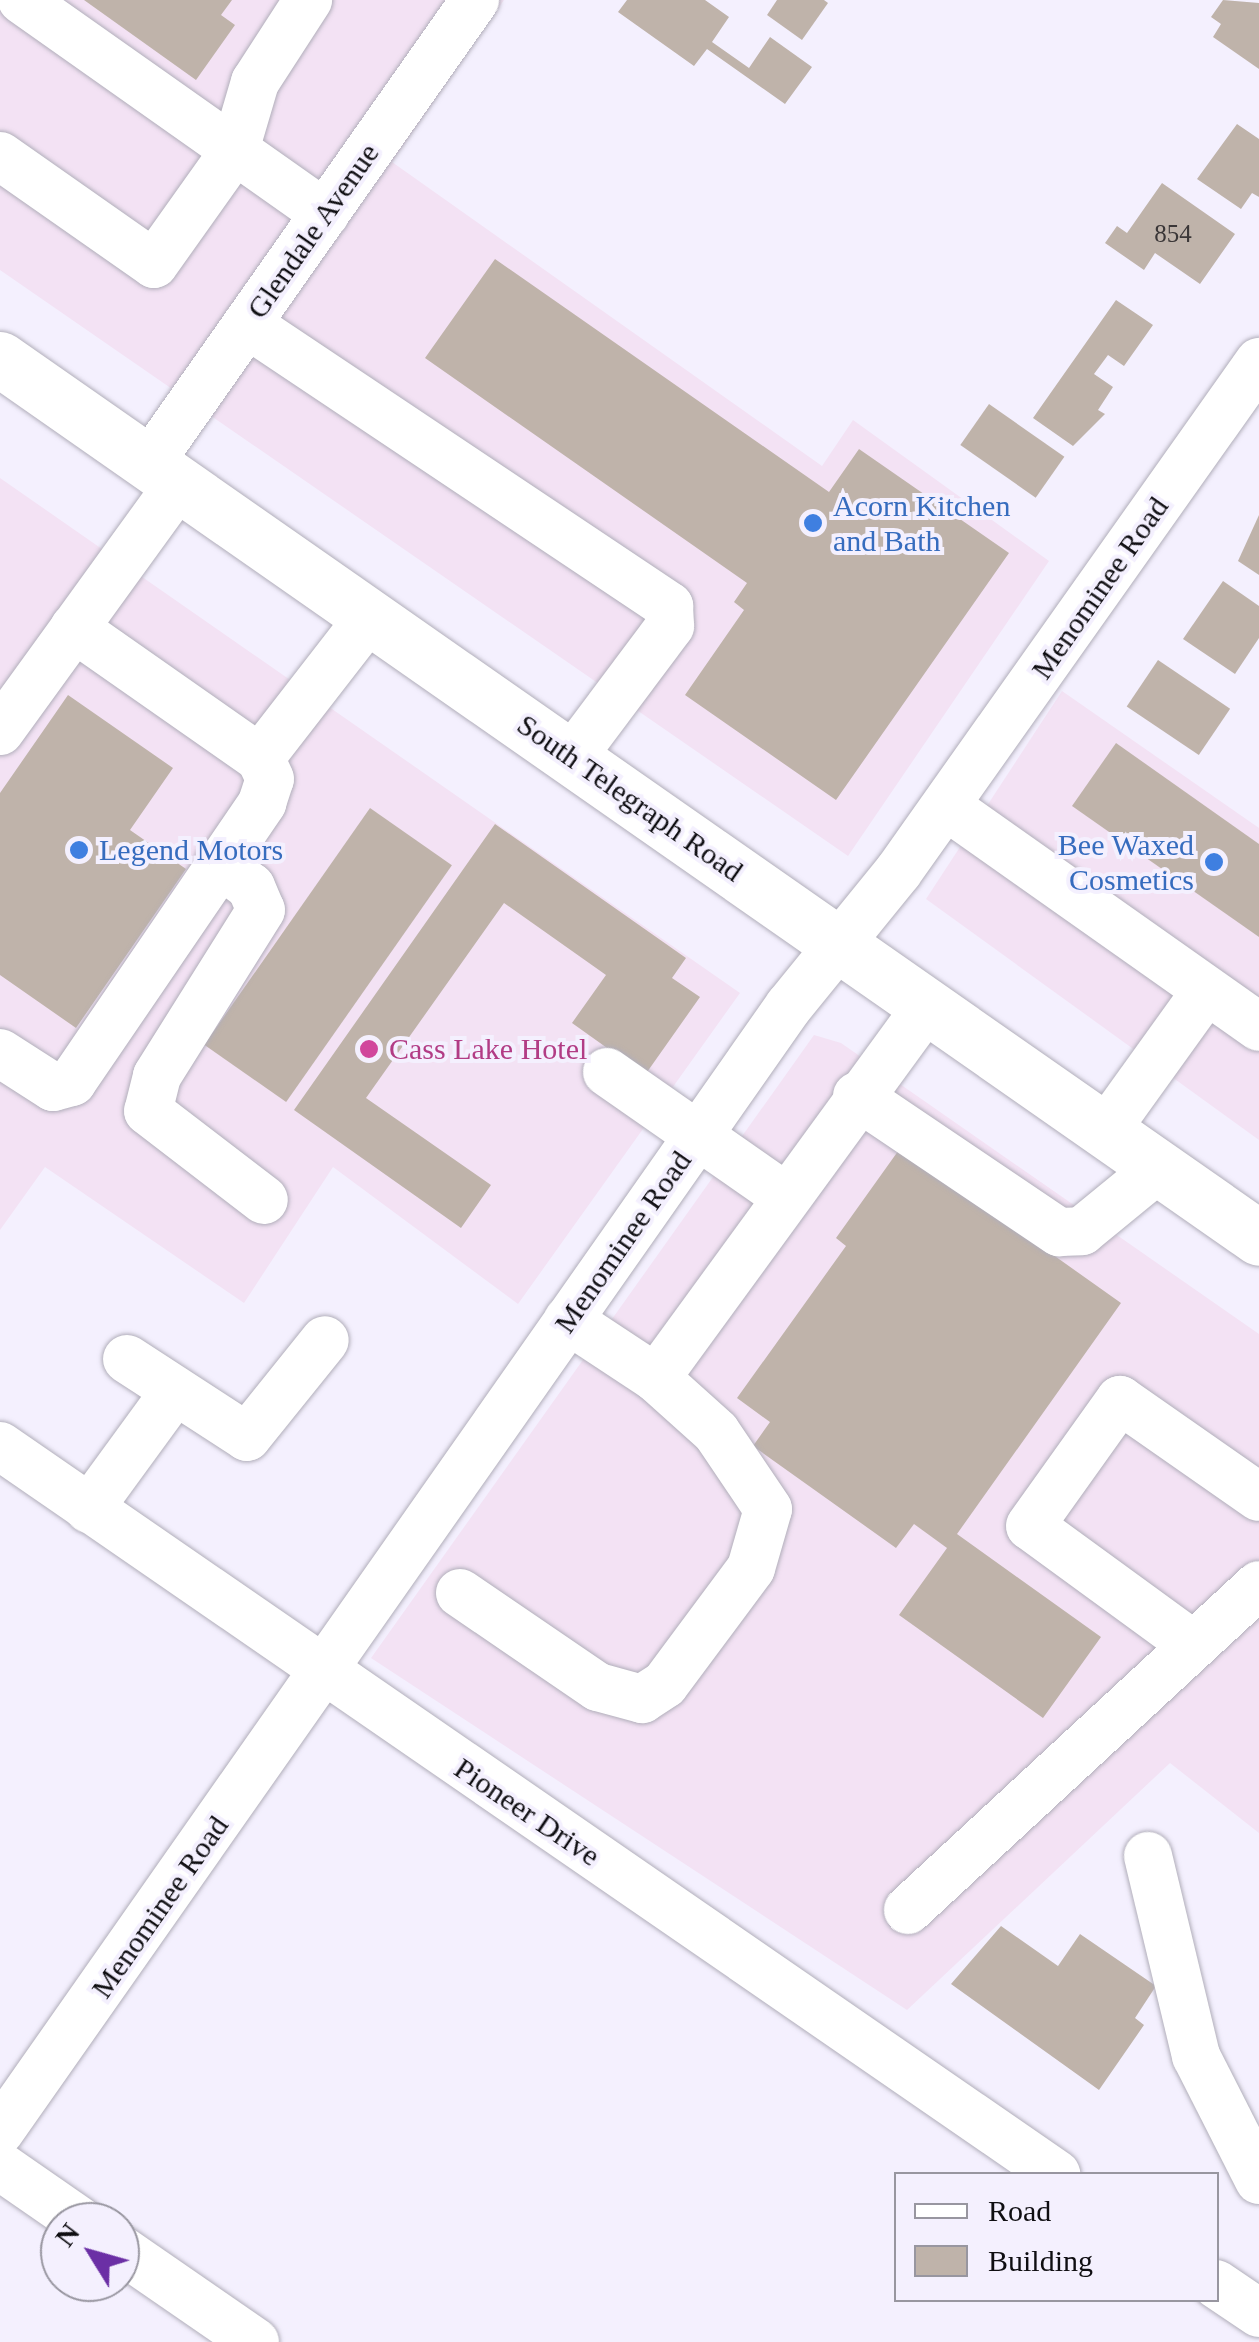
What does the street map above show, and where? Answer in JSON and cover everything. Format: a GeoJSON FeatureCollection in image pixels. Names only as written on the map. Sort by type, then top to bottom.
{"type":"FeatureCollection","features":[{"type":"Feature","properties":{"kind":"highway","name":"South Telegraph Road"},"geometry":{"type":"LineString","coordinates":[[5,373],[165,472],[1259,1238]]}},
{"type":"Feature","properties":{"kind":"street"},"geometry":{"type":"LineString","coordinates":[[22,0],[326,214]]}},
{"type":"Feature","properties":{"kind":"street"},"geometry":{"type":"LineString","coordinates":[[0,156],[154,264],[235,150],[255,82],[308,0]]}},
{"type":"Feature","properties":{"kind":"street","name":"Glendale Avenue"},"geometry":{"type":"LineString","coordinates":[[0,731],[74,628],[248,324],[476,0]]}},
{"type":"Feature","properties":{"kind":"street"},"geometry":{"type":"LineString","coordinates":[[248,324],[668,606],[670,626],[572,758]]}},
{"type":"Feature","properties":{"kind":"street","name":"Menominee Road"},"geometry":{"type":"LineString","coordinates":[[0,2132],[698,1135],[946,806],[1253,385]]}},
{"type":"Feature","properties":{"kind":"street"},"geometry":{"type":"LineString","coordinates":[[260,758],[370,616]]}},
{"type":"Feature","properties":{"kind":"street"},"geometry":{"type":"LineString","coordinates":[[0,1053],[53,1087],[72,1082],[262,803],[270,779],[260,758],[74,628]]}},
{"type":"Feature","properties":{"kind":"street"},"geometry":{"type":"LineString","coordinates":[[946,806],[1259,1027]]}},
{"type":"Feature","properties":{"kind":"street"},"geometry":{"type":"LineString","coordinates":[[209,877],[251,887],[261,910],[157,1076],[148,1111],[264,1200]]}},
{"type":"Feature","properties":{"kind":"street"},"geometry":{"type":"LineString","coordinates":[[1106,1130],[1206,991]]}},
{"type":"Feature","properties":{"kind":"street"},"geometry":{"type":"LineString","coordinates":[[656,1378],[782,1194],[927,1006]]}},
{"type":"Feature","properties":{"kind":"street"},"geometry":{"type":"LineString","coordinates":[[607,1072],[782,1194]]}},
{"type":"Feature","properties":{"kind":"street"},"geometry":{"type":"LineString","coordinates":[[857,1096],[1059,1232],[1082,1230],[1160,1168]]}},
{"type":"Feature","properties":{"kind":"street"},"geometry":{"type":"LineString","coordinates":[[460,1593],[598,1687],[642,1699],[665,1684],[751,1568],[768,1509],[716,1432],[656,1378],[568,1320]]}},
{"type":"Feature","properties":{"kind":"street"},"geometry":{"type":"LineString","coordinates":[[126,1359],[173,1394],[248,1437],[325,1340]]}},
{"type":"Feature","properties":{"kind":"street"},"geometry":{"type":"LineString","coordinates":[[89,1509],[173,1394]]}},
{"type":"Feature","properties":{"kind":"street"},"geometry":{"type":"LineString","coordinates":[[1192,1644],[1030,1526],[1120,1400],[1259,1497]]}},
{"type":"Feature","properties":{"kind":"street","name":"Pioneer Drive"},"geometry":{"type":"LineString","coordinates":[[0,1446],[1053,2172]]}},
{"type":"Feature","properties":{"kind":"street"},"geometry":{"type":"LineString","coordinates":[[908,1910],[1259,1584]]}},
{"type":"Feature","properties":{"kind":"street"},"geometry":{"type":"LineString","coordinates":[[1148,1856],[1196,2056],[1259,2180]]}},
{"type":"Feature","properties":{"kind":"street"},"geometry":{"type":"LineString","coordinates":[[0,2166],[52,2202]]}},
{"type":"Feature","properties":{"kind":"street"},"geometry":{"type":"LineString","coordinates":[[140,2263],[255,2342]]}},
{"type":"Feature","properties":{"kind":"street"},"geometry":{"type":"LineString","coordinates":[[1219,2286],[1259,2313],[1232,2342]]}},
{"type":"Feature","properties":{"kind":"shaded area"},"geometry":{"type":"Polygon","coordinates":[[[0,0],[504,0],[392,162],[822,466],[853,420],[1049,561],[848,856],[0,270],[0,0]]]}},
{"type":"Feature","properties":{"kind":"shaded area"},"geometry":{"type":"Polygon","coordinates":[[[0,478],[740,993],[518,1304],[333,1167],[244,1303],[45,1167],[0,1230],[0,478]]]}},
{"type":"Feature","properties":{"kind":"shaded area"},"geometry":{"type":"Polygon","coordinates":[[[1062,691],[1259,828],[1259,1140],[926,899],[1062,691]]]}},
{"type":"Feature","properties":{"kind":"shaded area"},"geometry":{"type":"Polygon","coordinates":[[[814,1035],[841,1043],[1259,1334],[1259,1833],[1170,1763],[907,2010],[371,1658],[814,1035]]]}},
{"type":"Feature","properties":{"kind":"building"},"geometry":{"type":"Polygon","coordinates":[[[84,0],[232,0],[221,15],[235,25],[196,80],[84,0]]]}},
{"type":"Feature","properties":{"kind":"building"},"geometry":{"type":"Polygon","coordinates":[[[627,0],[705,0],[729,17],[712,42],[749,68],[770,37],[812,67],[785,104],[707,49],[694,66],[618,12],[627,0]]]}},
{"type":"Feature","properties":{"kind":"building"},"geometry":{"type":"Polygon","coordinates":[[[777,0],[828,3],[802,40],[767,15],[777,0]]]}},
{"type":"Feature","properties":{"kind":"building"},"geometry":{"type":"Polygon","coordinates":[[[1223,0],[1259,3],[1259,69],[1213,37],[1221,24],[1211,17],[1223,0]]]}},
{"type":"Feature","properties":{"kind":"building"},"geometry":{"type":"Polygon","coordinates":[[[1237,124],[1259,139],[1259,197],[1252,193],[1241,209],[1197,179],[1237,124]]]}},
{"type":"Feature","properties":{"kind":"building"},"geometry":{"type":"Polygon","coordinates":[[[1162,183],[1235,234],[1200,284],[1155,253],[1144,270],[1105,243],[1117,226],[1127,233],[1162,183]]]}},
{"type":"Feature","properties":{"kind":"building","name":"Acorn Kitchen and Bath"},"geometry":{"type":"Polygon","coordinates":[[[495,259],[829,492],[859,449],[1009,553],[836,800],[685,695],[744,610],[734,602],[747,583],[425,358],[495,259]]]}},
{"type":"Feature","properties":{"kind":"building"},"geometry":{"type":"Polygon","coordinates":[[[1116,300],[1153,325],[1124,366],[1108,355],[1094,374],[1113,387],[1098,410],[1105,414],[1073,446],[1033,418],[1116,300]]]}},
{"type":"Feature","properties":{"kind":"building"},"geometry":{"type":"Polygon","coordinates":[[[989,404],[1064,457],[1036,498],[960,445],[989,404]]]}},
{"type":"Feature","properties":{"kind":"building"},"geometry":{"type":"Polygon","coordinates":[[[1259,515],[1259,575],[1238,561],[1259,515]]]}},
{"type":"Feature","properties":{"kind":"building"},"geometry":{"type":"Polygon","coordinates":[[[1223,581],[1259,606],[1259,638],[1235,674],[1183,639],[1223,581]]]}},
{"type":"Feature","properties":{"kind":"building"},"geometry":{"type":"Polygon","coordinates":[[[1158,660],[1230,709],[1199,755],[1127,706],[1158,660]]]}},
{"type":"Feature","properties":{"kind":"building","name":"Legend Motors"},"geometry":{"type":"Polygon","coordinates":[[[68,695],[173,768],[130,830],[186,869],[76,1028],[0,975],[0,793],[68,695]]]}},
{"type":"Feature","properties":{"kind":"building"},"geometry":{"type":"Polygon","coordinates":[[[1116,743],[1259,844],[1259,937],[1072,806],[1116,743]]]}},
{"type":"Feature","properties":{"kind":"building"},"geometry":{"type":"Polygon","coordinates":[[[370,808],[452,865],[286,1102],[204,1045],[370,808]]]}},
{"type":"Feature","properties":{"kind":"building","name":"Cass Lake Hotel"},"geometry":{"type":"Polygon","coordinates":[[[495,824],[686,958],[672,978],[700,997],[645,1075],[572,1023],[606,975],[504,903],[366,1098],[491,1185],[461,1228],[294,1110],[495,824]]]}},
{"type":"Feature","properties":{"kind":"building"},"geometry":{"type":"Polygon","coordinates":[[[901,1147],[1121,1303],[957,1534],[1101,1637],[1043,1718],[899,1615],[947,1548],[914,1524],[896,1548],[753,1446],[770,1422],[737,1398],[846,1246],[836,1238],[901,1147]]]}},
{"type":"Feature","properties":{"kind":"building"},"geometry":{"type":"Polygon","coordinates":[[[1001,1926],[1058,1966],[1080,1934],[1156,1986],[1135,2018],[1144,2025],[1099,2090],[951,1984],[1001,1926]]]}},
{"type":"Feature","properties":{"kind":"place","name":"Acorn Kitchen and Bath"},"geometry":{"type":"Point","coordinates":[813,523]}},
{"type":"Feature","properties":{"kind":"place","name":"Legend Motors"},"geometry":{"type":"Point","coordinates":[79,850]}},
{"type":"Feature","properties":{"kind":"place","name":"Bee Waxed Cosmetics"},"geometry":{"type":"Point","coordinates":[1214,862]}},
{"type":"Feature","properties":{"kind":"place","name":"Cass Lake Hotel"},"geometry":{"type":"Point","coordinates":[369,1049]}}]}
